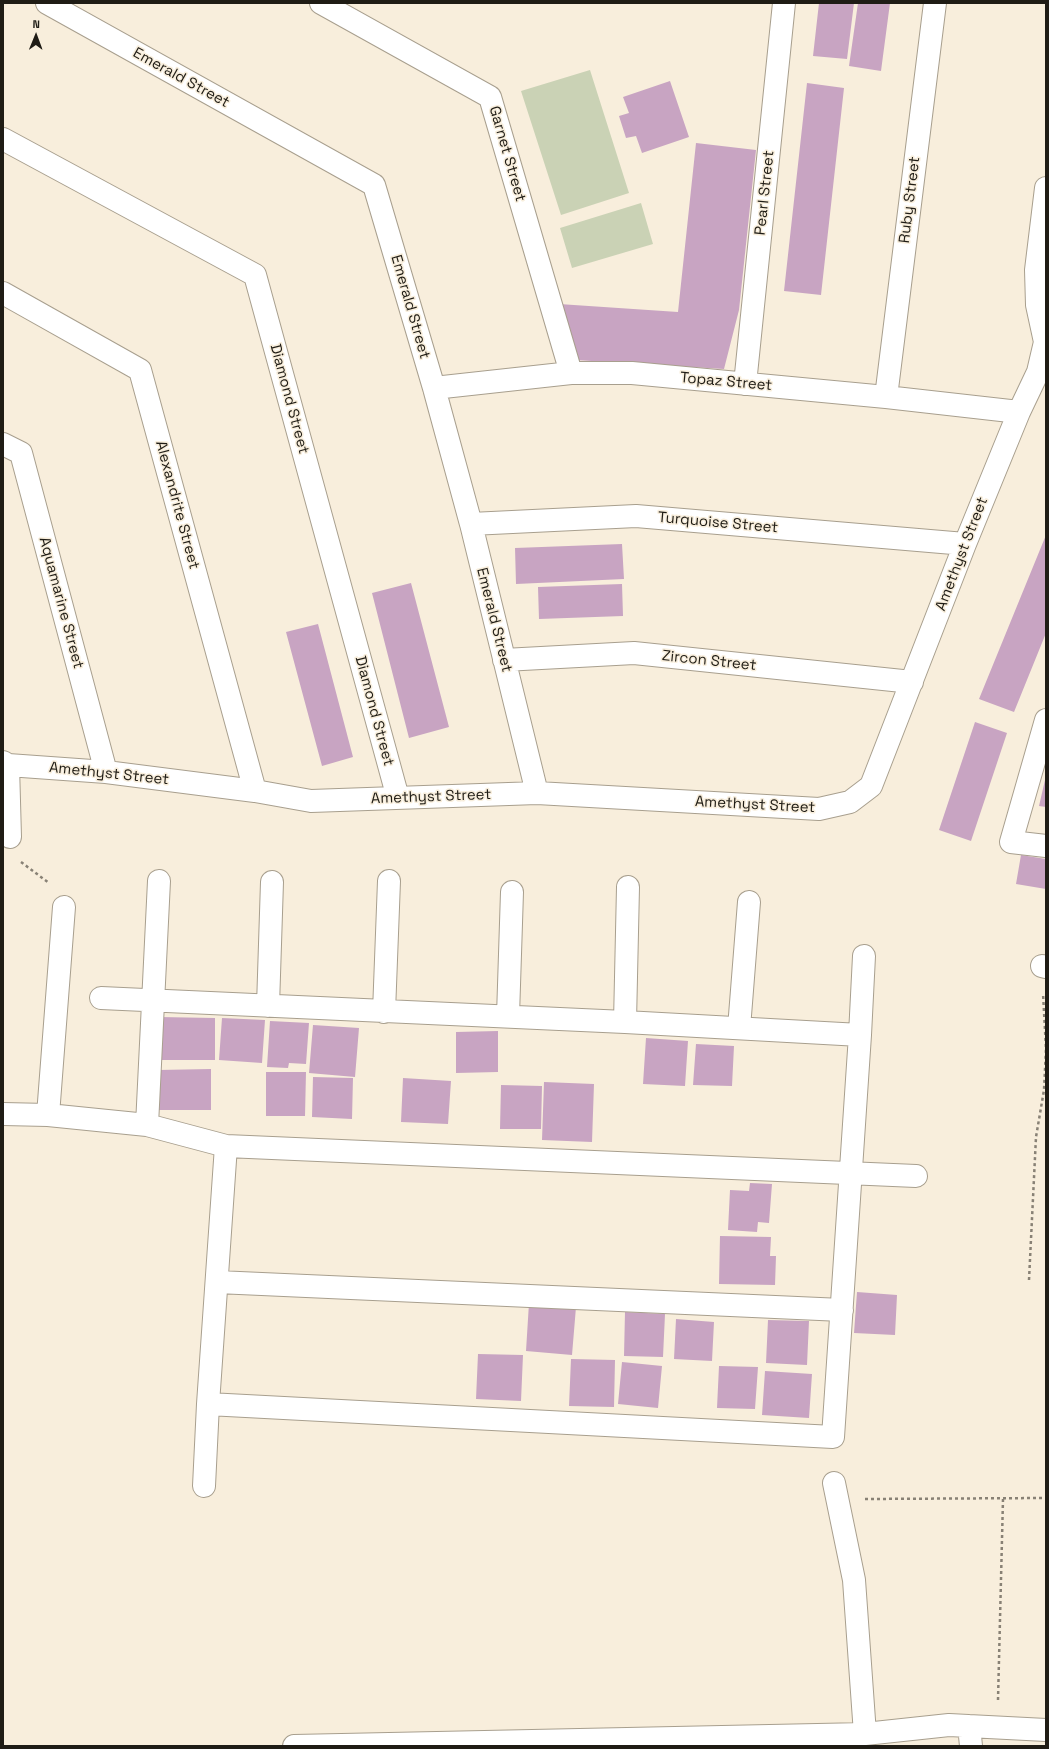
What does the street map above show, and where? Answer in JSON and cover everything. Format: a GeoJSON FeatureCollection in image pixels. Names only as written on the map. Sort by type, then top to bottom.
{"type":"FeatureCollection","features":[{"type":"Feature","properties":{"kind":"street","name":"Emerald Street"},"geometry":{"type":"LineString","coordinates":[[47,3],[374,184],[434,388],[471,524],[537,793]]}},
{"type":"Feature","properties":{"kind":"street","name":"Garnet Street"},"geometry":{"type":"LineString","coordinates":[[321,3],[490,97],[571,373]]}},
{"type":"Feature","properties":{"kind":"street","name":"Pearl Street"},"geometry":{"type":"LineString","coordinates":[[745,384],[784,3]]}},
{"type":"Feature","properties":{"kind":"street","name":"Ruby Street"},"geometry":{"type":"LineString","coordinates":[[886,397],[935,3]]}},
{"type":"Feature","properties":{"kind":"street","name":"Diamond Street"},"geometry":{"type":"LineString","coordinates":[[3,139],[255,275],[398,798]]}},
{"type":"Feature","properties":{"kind":"street","name":"Amethyst Street"},"geometry":{"type":"LineString","coordinates":[[6,764],[106,772],[255,791],[311,801],[537,793],[819,809],[850,802],[871,786],[965,544],[1019,412],[1038,372],[1046,342],[1037,305],[1036,270],[1046,188]]}},
{"type":"Feature","properties":{"kind":"street","name":"Alexandrite Street"},"geometry":{"type":"LineString","coordinates":[[3,293],[140,370],[255,791]]}},
{"type":"Feature","properties":{"kind":"street","name":"Topaz Street"},"geometry":{"type":"LineString","coordinates":[[434,388],[571,373],[632,373],[886,397],[1019,412]]}},
{"type":"Feature","properties":{"kind":"street","name":"Aquamarine Street"},"geometry":{"type":"LineString","coordinates":[[3,444],[20,453],[106,772]]}},
{"type":"Feature","properties":{"kind":"street","name":"Turquoise Street"},"geometry":{"type":"LineString","coordinates":[[471,524],[636,516],[965,544]]}},
{"type":"Feature","properties":{"kind":"street","name":"Zircon Street"},"geometry":{"type":"LineString","coordinates":[[504,660],[634,653],[912,682]]}},
{"type":"Feature","properties":{"kind":"street"},"geometry":{"type":"LineString","coordinates":[[1046,720],[1011,842],[1046,846]]}},
{"type":"Feature","properties":{"kind":"street"},"geometry":{"type":"LineString","coordinates":[[6,764],[10,838]]}},
{"type":"Feature","properties":{"kind":"street"},"geometry":{"type":"LineString","coordinates":[[147,1125],[159,881]]}},
{"type":"Feature","properties":{"kind":"street"},"geometry":{"type":"LineString","coordinates":[[384,1012],[389,881]]}},
{"type":"Feature","properties":{"kind":"street"},"geometry":{"type":"LineString","coordinates":[[268,1006],[272,882]]}},
{"type":"Feature","properties":{"kind":"street"},"geometry":{"type":"LineString","coordinates":[[625,1022],[628,887]]}},
{"type":"Feature","properties":{"kind":"street"},"geometry":{"type":"LineString","coordinates":[[508,1016],[512,892]]}},
{"type":"Feature","properties":{"kind":"street"},"geometry":{"type":"LineString","coordinates":[[740,1028],[749,902]]}},
{"type":"Feature","properties":{"kind":"street"},"geometry":{"type":"LineString","coordinates":[[48,1116],[64,907]]}},
{"type":"Feature","properties":{"kind":"street"},"geometry":{"type":"LineString","coordinates":[[208,1404],[833,1437],[864,956]]}},
{"type":"Feature","properties":{"kind":"street"},"geometry":{"type":"LineString","coordinates":[[101,998],[153,1002],[508,1016],[860,1035]]}},
{"type":"Feature","properties":{"kind":"street"},"geometry":{"type":"LineString","coordinates":[[3,1114],[48,1116],[147,1125],[226,1146],[916,1176]]}},
{"type":"Feature","properties":{"kind":"street"},"geometry":{"type":"LineString","coordinates":[[204,1486],[208,1404],[226,1146]]}},
{"type":"Feature","properties":{"kind":"street"},"geometry":{"type":"LineString","coordinates":[[217,1282],[842,1310]]}},
{"type":"Feature","properties":{"kind":"street"},"geometry":{"type":"LineString","coordinates":[[836,1491],[854,1580],[878,1738]]}},
{"type":"Feature","properties":{"kind":"street"},"geometry":{"type":"LineString","coordinates":[[294,1746],[878,1738],[949,1725],[970,1736],[998,1727],[1046,1730]]}},
{"type":"Feature","properties":{"kind":"path"},"geometry":{"type":"LineString","coordinates":[[10,838],[16,858],[57,888],[64,907]]}},
{"type":"Feature","properties":{"kind":"path"},"geometry":{"type":"LineString","coordinates":[[1029,1280],[1036,1138],[1044,1090],[1046,1049],[1044,967]]}},
{"type":"Feature","properties":{"kind":"path"},"geometry":{"type":"LineString","coordinates":[[836,1491],[1003,1499],[1046,1498]]}},
{"type":"Feature","properties":{"kind":"path"},"geometry":{"type":"LineString","coordinates":[[998,1727],[1003,1499]]}},
{"type":"Feature","properties":{"kind":"green space"},"geometry":{"type":"Polygon","coordinates":[[[590,70],[629,193],[561,215],[521,91],[590,70]]]}},
{"type":"Feature","properties":{"kind":"green space"},"geometry":{"type":"Polygon","coordinates":[[[641,203],[653,244],[572,268],[560,228],[641,203]]]}},
{"type":"Feature","properties":{"kind":"building"},"geometry":{"type":"Polygon","coordinates":[[[819,3],[854,3],[847,59],[813,56],[819,3]]]}},
{"type":"Feature","properties":{"kind":"building"},"geometry":{"type":"Polygon","coordinates":[[[858,3],[890,3],[881,71],[849,66],[858,3]]]}},
{"type":"Feature","properties":{"kind":"building"},"geometry":{"type":"Polygon","coordinates":[[[670,81],[689,137],[642,153],[636,136],[626,138],[619,116],[629,113],[623,97],[670,81]]]}},
{"type":"Feature","properties":{"kind":"building"},"geometry":{"type":"Polygon","coordinates":[[[807,83],[844,88],[821,295],[784,291],[807,83]]]}},
{"type":"Feature","properties":{"kind":"building"},"geometry":{"type":"Polygon","coordinates":[[[696,143],[756,150],[739,310],[724,369],[575,360],[559,304],[678,312],[696,143]]]}},
{"type":"Feature","properties":{"kind":"building"},"geometry":{"type":"Polygon","coordinates":[[[1046,535],[1046,633],[1014,712],[979,699],[1046,535]]]}},
{"type":"Feature","properties":{"kind":"building"},"geometry":{"type":"Polygon","coordinates":[[[622,544],[624,579],[516,584],[515,548],[622,544]]]}},
{"type":"Feature","properties":{"kind":"building"},"geometry":{"type":"Polygon","coordinates":[[[411,583],[449,727],[409,738],[372,593],[411,583]]]}},
{"type":"Feature","properties":{"kind":"building"},"geometry":{"type":"Polygon","coordinates":[[[622,584],[623,616],[539,619],[538,587],[622,584]]]}},
{"type":"Feature","properties":{"kind":"building"},"geometry":{"type":"Polygon","coordinates":[[[318,624],[353,757],[322,766],[286,632],[318,624]]]}},
{"type":"Feature","properties":{"kind":"building"},"geometry":{"type":"Polygon","coordinates":[[[975,722],[1007,733],[971,841],[939,830],[975,722]]]}},
{"type":"Feature","properties":{"kind":"building"},"geometry":{"type":"Polygon","coordinates":[[[1046,780],[1046,807],[1039,806],[1046,780]]]}},
{"type":"Feature","properties":{"kind":"building"},"geometry":{"type":"Polygon","coordinates":[[[1021,855],[1046,859],[1046,889],[1016,884],[1021,855]]]}},
{"type":"Feature","properties":{"kind":"building"},"geometry":{"type":"Polygon","coordinates":[[[159,1017],[215,1018],[215,1060],[159,1060],[159,1017]]]}},
{"type":"Feature","properties":{"kind":"building"},"geometry":{"type":"Polygon","coordinates":[[[222,1018],[265,1020],[262,1063],[219,1060],[222,1018]]]}},
{"type":"Feature","properties":{"kind":"building"},"geometry":{"type":"Polygon","coordinates":[[[270,1021],[309,1023],[306,1064],[289,1063],[288,1068],[267,1067],[270,1021]]]}},
{"type":"Feature","properties":{"kind":"building"},"geometry":{"type":"Polygon","coordinates":[[[313,1025],[359,1028],[355,1077],[309,1073],[313,1025]]]}},
{"type":"Feature","properties":{"kind":"building"},"geometry":{"type":"Polygon","coordinates":[[[498,1031],[498,1072],[456,1073],[456,1032],[498,1031]]]}},
{"type":"Feature","properties":{"kind":"building"},"geometry":{"type":"Polygon","coordinates":[[[646,1038],[688,1041],[685,1086],[643,1084],[646,1038]]]}},
{"type":"Feature","properties":{"kind":"building"},"geometry":{"type":"Polygon","coordinates":[[[696,1044],[734,1046],[732,1086],[693,1085],[696,1044]]]}},
{"type":"Feature","properties":{"kind":"building"},"geometry":{"type":"Polygon","coordinates":[[[211,1069],[211,1110],[158,1110],[158,1070],[211,1069]]]}},
{"type":"Feature","properties":{"kind":"building"},"geometry":{"type":"Polygon","coordinates":[[[266,1072],[306,1072],[305,1116],[266,1116],[266,1072]]]}},
{"type":"Feature","properties":{"kind":"building"},"geometry":{"type":"Polygon","coordinates":[[[313,1077],[353,1078],[352,1119],[312,1117],[313,1077]]]}},
{"type":"Feature","properties":{"kind":"building"},"geometry":{"type":"Polygon","coordinates":[[[403,1078],[451,1081],[448,1124],[401,1122],[403,1078]]]}},
{"type":"Feature","properties":{"kind":"building"},"geometry":{"type":"Polygon","coordinates":[[[544,1082],[594,1084],[592,1142],[542,1140],[544,1082]]]}},
{"type":"Feature","properties":{"kind":"building"},"geometry":{"type":"Polygon","coordinates":[[[501,1085],[542,1086],[541,1129],[500,1129],[501,1085]]]}},
{"type":"Feature","properties":{"kind":"building"},"geometry":{"type":"Polygon","coordinates":[[[750,1183],[772,1184],[769,1223],[758,1222],[757,1232],[728,1230],[730,1190],[749,1191],[750,1183]]]}},
{"type":"Feature","properties":{"kind":"building"},"geometry":{"type":"Polygon","coordinates":[[[720,1236],[771,1237],[770,1256],[776,1256],[775,1285],[719,1284],[720,1236]]]}},
{"type":"Feature","properties":{"kind":"building"},"geometry":{"type":"Polygon","coordinates":[[[857,1292],[897,1295],[895,1335],[854,1333],[857,1292]]]}},
{"type":"Feature","properties":{"kind":"building"},"geometry":{"type":"Polygon","coordinates":[[[529,1303],[576,1307],[572,1355],[526,1351],[529,1303]]]}},
{"type":"Feature","properties":{"kind":"building"},"geometry":{"type":"Polygon","coordinates":[[[625,1312],[665,1314],[663,1357],[624,1356],[625,1312]]]}},
{"type":"Feature","properties":{"kind":"building"},"geometry":{"type":"Polygon","coordinates":[[[676,1319],[714,1322],[712,1361],[674,1359],[676,1319]]]}},
{"type":"Feature","properties":{"kind":"building"},"geometry":{"type":"Polygon","coordinates":[[[768,1320],[809,1321],[807,1365],[766,1363],[768,1320]]]}},
{"type":"Feature","properties":{"kind":"building"},"geometry":{"type":"Polygon","coordinates":[[[478,1354],[523,1355],[521,1401],[476,1399],[478,1354]]]}},
{"type":"Feature","properties":{"kind":"building"},"geometry":{"type":"Polygon","coordinates":[[[571,1359],[615,1360],[614,1407],[569,1406],[571,1359]]]}},
{"type":"Feature","properties":{"kind":"building"},"geometry":{"type":"Polygon","coordinates":[[[622,1362],[662,1366],[658,1408],[618,1404],[622,1362]]]}},
{"type":"Feature","properties":{"kind":"building"},"geometry":{"type":"Polygon","coordinates":[[[719,1366],[758,1367],[755,1409],[717,1408],[719,1366]]]}},
{"type":"Feature","properties":{"kind":"building"},"geometry":{"type":"Polygon","coordinates":[[[765,1371],[812,1374],[809,1418],[762,1415],[765,1371]]]}}]}
